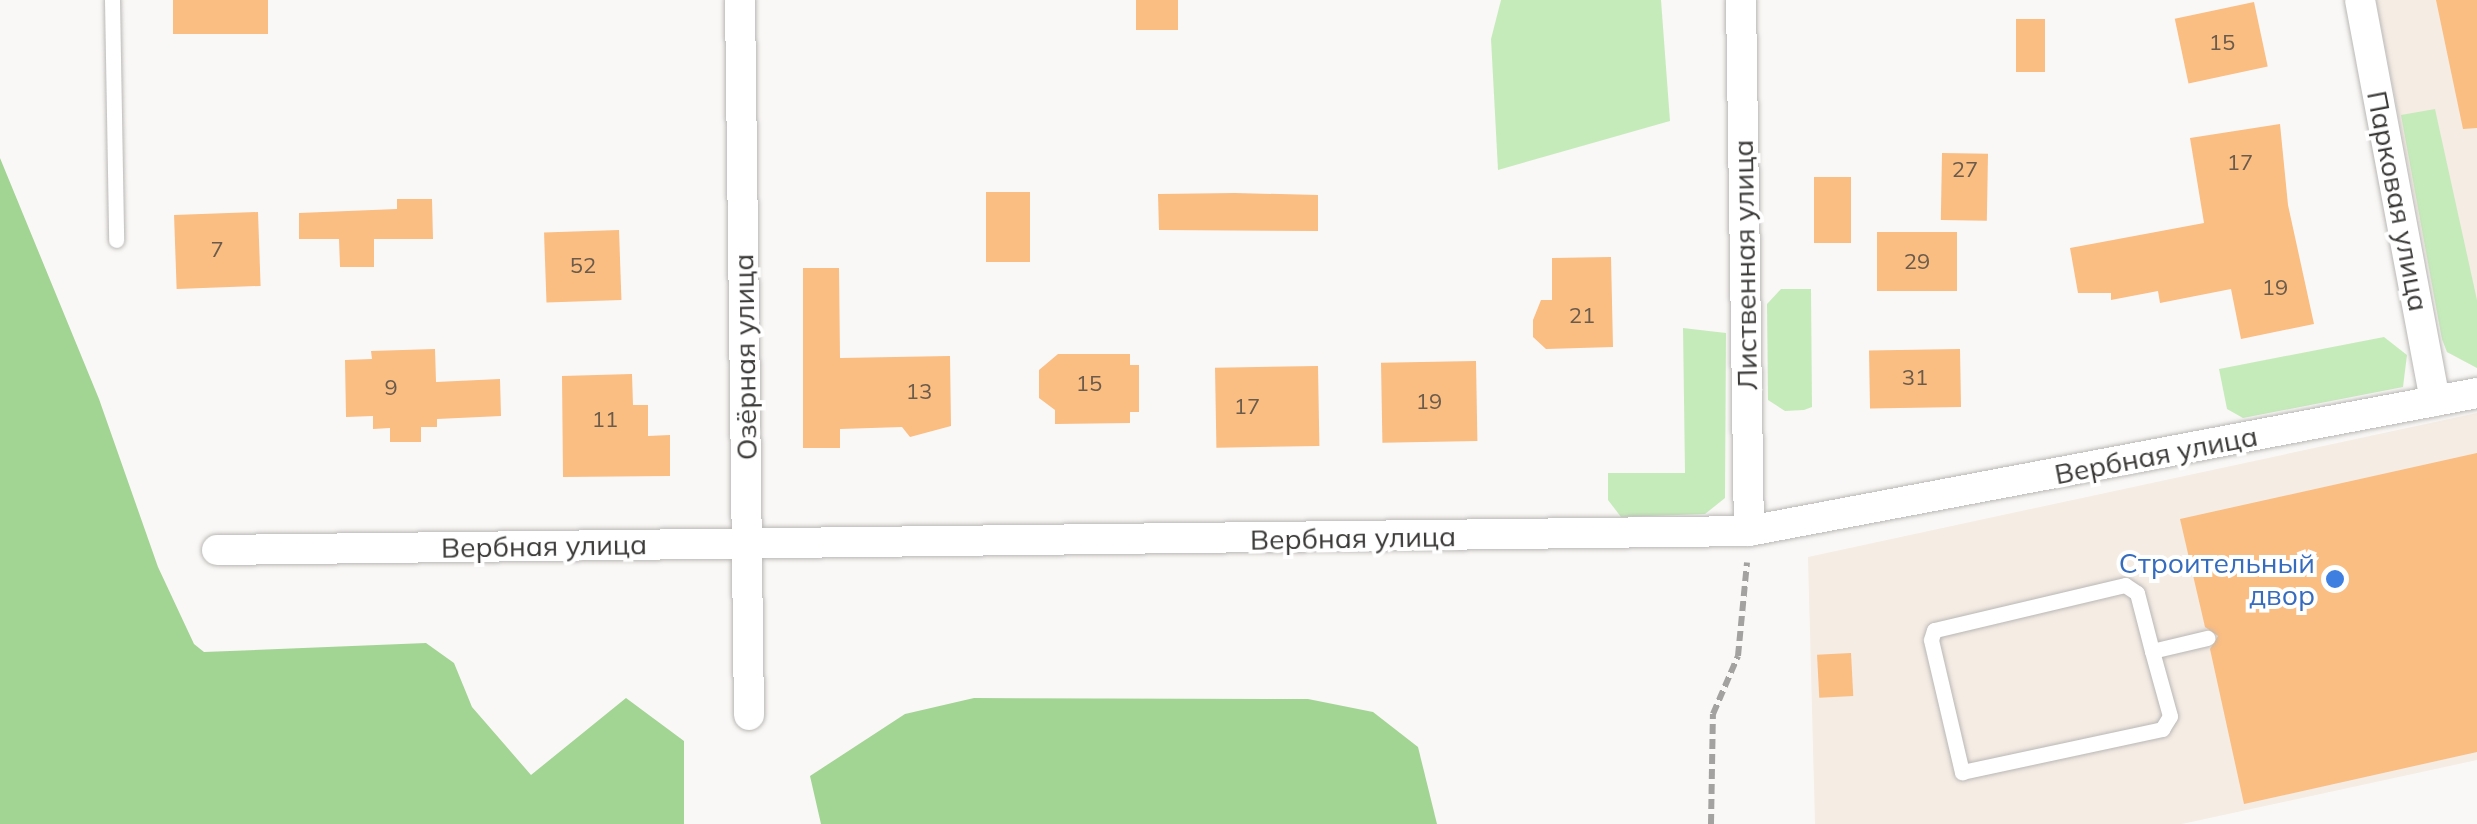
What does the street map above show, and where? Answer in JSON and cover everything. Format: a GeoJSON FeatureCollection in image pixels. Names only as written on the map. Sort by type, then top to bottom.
{"type":"FeatureCollection","features":[{"type":"Feature","properties":{"kind":"street","name":"Озёрная улица"},"geometry":{"type":"LineString","coordinates":[[740,0],[748,715]]}},
{"type":"Feature","properties":{"kind":"street","name":"Лиственная улица"},"geometry":{"type":"LineString","coordinates":[[1742,0],[1749,531]]}},
{"type":"Feature","properties":{"kind":"street","name":"Парковая улица"},"geometry":{"type":"LineString","coordinates":[[2360,0],[2435,402]]}},
{"type":"Feature","properties":{"kind":"street","name":"Вербная улица"},"geometry":{"type":"LineString","coordinates":[[217,550],[1749,531],[2477,393]]}},
{"type":"Feature","properties":{"kind":"lane"},"geometry":{"type":"LineString","coordinates":[[112,0],[116,240]]}},
{"type":"Feature","properties":{"kind":"lane"},"geometry":{"type":"LineString","coordinates":[[2125,585],[2137,592],[2152,651],[2169,725],[1962,772],[1931,640],[1934,630],[2125,585]]}},
{"type":"Feature","properties":{"kind":"lane"},"geometry":{"type":"LineString","coordinates":[[2152,651],[2207,638]]}},
{"type":"Feature","properties":{"kind":"path"},"geometry":{"type":"LineString","coordinates":[[1712,824],[1713,714],[1738,656],[1749,531]]}},
{"type":"Feature","properties":{"kind":"shaded area"},"geometry":{"type":"Polygon","coordinates":[[[2376,0],[2477,0],[2477,368],[2447,352],[2442,339],[2376,0]]]}},
{"type":"Feature","properties":{"kind":"shaded area"},"geometry":{"type":"Polygon","coordinates":[[[2477,413],[2477,760],[2182,824],[1815,824],[1808,557],[2477,413]]]}},
{"type":"Feature","properties":{"kind":"green space"},"geometry":{"type":"Polygon","coordinates":[[[1501,0],[1661,0],[1670,121],[1498,170],[1491,39],[1501,0]]]}},
{"type":"Feature","properties":{"kind":"green space"},"geometry":{"type":"Polygon","coordinates":[[[2435,109],[2477,300],[2477,368],[2447,352],[2442,339],[2401,115],[2435,109]]]}},
{"type":"Feature","properties":{"kind":"green space"},"geometry":{"type":"Polygon","coordinates":[[[0,158],[99,399],[158,567],[194,644],[204,652],[426,643],[454,663],[472,707],[531,775],[626,698],[684,741],[684,824],[0,824],[0,158]]]}},
{"type":"Feature","properties":{"kind":"green space"},"geometry":{"type":"Polygon","coordinates":[[[1781,289],[1811,289],[1812,407],[1804,410],[1785,411],[1768,400],[1767,304],[1781,289]]]}},
{"type":"Feature","properties":{"kind":"green space"},"geometry":{"type":"Polygon","coordinates":[[[1683,328],[1726,333],[1725,498],[1705,514],[1621,517],[1608,500],[1608,473],[1685,473],[1683,328]]]}},
{"type":"Feature","properties":{"kind":"green space"},"geometry":{"type":"Polygon","coordinates":[[[2384,337],[2407,355],[2403,387],[2243,418],[2227,409],[2219,369],[2384,337]]]}},
{"type":"Feature","properties":{"kind":"green space"},"geometry":{"type":"Polygon","coordinates":[[[974,698],[1308,699],[1373,712],[1418,747],[1437,824],[821,824],[810,776],[905,714],[974,698]]]}},
{"type":"Feature","properties":{"kind":"building"},"geometry":{"type":"Polygon","coordinates":[[[173,0],[268,0],[268,34],[173,34],[173,0]]]}},
{"type":"Feature","properties":{"kind":"building"},"geometry":{"type":"Polygon","coordinates":[[[1136,0],[1178,0],[1178,30],[1136,30],[1136,0]]]}},
{"type":"Feature","properties":{"kind":"building"},"geometry":{"type":"Polygon","coordinates":[[[2436,0],[2477,0],[2477,128],[2463,129],[2436,0]]]}},
{"type":"Feature","properties":{"kind":"building"},"geometry":{"type":"Polygon","coordinates":[[[2254,2],[2268,67],[2188,83],[2175,19],[2254,2]]]}},
{"type":"Feature","properties":{"kind":"building"},"geometry":{"type":"Polygon","coordinates":[[[2016,19],[2045,19],[2045,72],[2016,72],[2016,19]]]}},
{"type":"Feature","properties":{"kind":"building"},"geometry":{"type":"Polygon","coordinates":[[[2280,124],[2288,205],[2314,324],[2241,339],[2231,289],[2160,303],[2158,291],[2111,300],[2111,293],[2078,293],[2070,248],[2204,223],[2190,138],[2280,124]]]}},
{"type":"Feature","properties":{"kind":"building"},"geometry":{"type":"Polygon","coordinates":[[[1942,153],[1988,154],[1987,221],[1941,220],[1942,153]]]}},
{"type":"Feature","properties":{"kind":"building"},"geometry":{"type":"Polygon","coordinates":[[[1814,177],[1851,177],[1851,243],[1814,243],[1814,177]]]}},
{"type":"Feature","properties":{"kind":"building"},"geometry":{"type":"Polygon","coordinates":[[[986,192],[1030,192],[1030,262],[986,262],[986,192]]]}},
{"type":"Feature","properties":{"kind":"building"},"geometry":{"type":"Polygon","coordinates":[[[1158,194],[1318,195],[1318,231],[1159,230],[1158,194]]]}},
{"type":"Feature","properties":{"kind":"building"},"geometry":{"type":"Polygon","coordinates":[[[397,199],[432,199],[433,239],[374,239],[374,267],[340,267],[339,239],[299,239],[299,213],[397,209],[397,199]]]}},
{"type":"Feature","properties":{"kind":"building"},"geometry":{"type":"Polygon","coordinates":[[[258,212],[261,286],[177,289],[174,215],[258,212]]]}},
{"type":"Feature","properties":{"kind":"building"},"geometry":{"type":"Polygon","coordinates":[[[619,230],[621,300],[546,303],[544,233],[619,230]]]}},
{"type":"Feature","properties":{"kind":"building"},"geometry":{"type":"Polygon","coordinates":[[[1877,232],[1957,232],[1957,291],[1877,291],[1877,232]]]}},
{"type":"Feature","properties":{"kind":"building"},"geometry":{"type":"Polygon","coordinates":[[[1611,257],[1613,347],[1546,349],[1533,337],[1533,320],[1541,300],[1552,300],[1552,258],[1611,257]]]}},
{"type":"Feature","properties":{"kind":"building"},"geometry":{"type":"Polygon","coordinates":[[[803,268],[839,268],[840,358],[950,356],[951,426],[910,437],[902,427],[840,429],[840,448],[803,448],[803,268]]]}},
{"type":"Feature","properties":{"kind":"building"},"geometry":{"type":"Polygon","coordinates":[[[435,349],[436,382],[500,379],[501,416],[437,419],[437,427],[421,427],[421,442],[390,442],[390,428],[373,429],[373,416],[346,417],[345,360],[372,359],[371,351],[435,349]]]}},
{"type":"Feature","properties":{"kind":"building"},"geometry":{"type":"Polygon","coordinates":[[[1960,349],[1961,407],[1870,409],[1869,351],[1960,349]]]}},
{"type":"Feature","properties":{"kind":"building"},"geometry":{"type":"Polygon","coordinates":[[[1058,354],[1130,354],[1130,365],[1139,365],[1139,412],[1130,412],[1130,423],[1055,424],[1055,410],[1039,398],[1039,370],[1058,354]]]}},
{"type":"Feature","properties":{"kind":"building"},"geometry":{"type":"Polygon","coordinates":[[[1476,361],[1477,441],[1382,443],[1381,363],[1476,361]]]}},
{"type":"Feature","properties":{"kind":"building"},"geometry":{"type":"Polygon","coordinates":[[[1318,366],[1319,446],[1216,448],[1215,368],[1318,366]]]}},
{"type":"Feature","properties":{"kind":"building"},"geometry":{"type":"Polygon","coordinates":[[[632,374],[633,405],[648,405],[648,436],[670,435],[670,476],[563,477],[562,376],[632,374]]]}},
{"type":"Feature","properties":{"kind":"building","name":"Строительный двор"},"geometry":{"type":"Polygon","coordinates":[[[2477,453],[2477,752],[2244,804],[2210,649],[2218,636],[2205,627],[2180,519],[2477,453]]]}},
{"type":"Feature","properties":{"kind":"building"},"geometry":{"type":"Polygon","coordinates":[[[1851,653],[1853,696],[1819,698],[1817,655],[1851,653]]]}},
{"type":"Feature","properties":{"kind":"place","name":"Строительный двор"},"geometry":{"type":"Point","coordinates":[2335,579]}}]}
